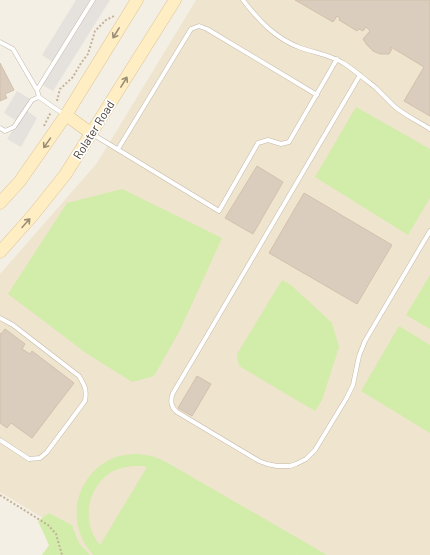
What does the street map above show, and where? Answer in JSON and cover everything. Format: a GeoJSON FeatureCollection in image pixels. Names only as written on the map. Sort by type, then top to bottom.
{"type":"FeatureCollection","features":[{"type":"Feature","properties":{"kind":"main road"},"geometry":{"type":"LineString","coordinates":[[0,203],[20,181],[66,115],[137,0]]}},
{"type":"Feature","properties":{"kind":"main road","name":"Rolater Road"},"geometry":{"type":"LineString","coordinates":[[0,252],[33,215],[65,175],[175,0]]}},
{"type":"Feature","properties":{"kind":"main road"},"geometry":{"type":"LineString","coordinates":[[66,115],[92,134]]}},
{"type":"Feature","properties":{"kind":"lane"},"geometry":{"type":"LineString","coordinates":[[37,90],[94,0]]}},
{"type":"Feature","properties":{"kind":"lane"},"geometry":{"type":"LineString","coordinates":[[243,0],[258,19],[276,34],[300,47],[338,59],[377,88],[394,106],[430,129]]}},
{"type":"Feature","properties":{"kind":"lane"},"geometry":{"type":"LineString","coordinates":[[118,150],[191,29],[199,26],[207,29],[317,95]]}},
{"type":"Feature","properties":{"kind":"lane"},"geometry":{"type":"LineString","coordinates":[[0,42],[13,49],[37,90],[39,97],[66,115]]}},
{"type":"Feature","properties":{"kind":"lane"},"geometry":{"type":"LineString","coordinates":[[92,134],[219,211],[258,143],[268,140],[281,144],[289,142],[338,59]]}},
{"type":"Feature","properties":{"kind":"lane"},"geometry":{"type":"LineString","coordinates":[[360,75],[173,393],[171,402],[174,409],[179,414],[252,457],[267,464],[281,467],[290,466],[306,459],[317,446],[346,399],[352,385],[359,356],[365,341],[430,231]]}},
{"type":"Feature","properties":{"kind":"lane"},"geometry":{"type":"LineString","coordinates":[[0,128],[5,131],[14,127],[32,100],[39,97]]}},
{"type":"Feature","properties":{"kind":"lane"},"geometry":{"type":"LineString","coordinates":[[0,318],[13,325],[79,376],[86,394],[85,401],[48,452],[40,458],[29,459],[0,440]]}},
{"type":"Feature","properties":{"kind":"path"},"geometry":{"type":"LineString","coordinates":[[43,130],[47,118],[57,101],[60,89],[73,77],[81,62],[88,54],[95,31],[106,20],[118,14]]}},
{"type":"Feature","properties":{"kind":"path"},"geometry":{"type":"LineString","coordinates":[[0,495],[48,525],[56,534],[62,555]]}},
{"type":"Feature","properties":{"kind":"shaded area"},"geometry":{"type":"Polygon","coordinates":[[[76,0],[110,0],[53,91],[41,84],[54,63],[42,55],[76,0]]]}},
{"type":"Feature","properties":{"kind":"shaded area"},"geometry":{"type":"Polygon","coordinates":[[[196,0],[430,0],[430,555],[90,555],[79,543],[72,525],[49,513],[43,518],[0,492],[0,274],[97,163],[196,0]]]}},
{"type":"Feature","properties":{"kind":"shaded area"},"geometry":{"type":"Polygon","coordinates":[[[17,91],[32,100],[26,110],[37,118],[21,147],[7,139],[18,122],[4,113],[17,91]]]}},
{"type":"Feature","properties":{"kind":"green space"},"geometry":{"type":"Polygon","coordinates":[[[356,107],[430,149],[430,198],[408,235],[315,177],[356,107]]]}},
{"type":"Feature","properties":{"kind":"green space"},"geometry":{"type":"Polygon","coordinates":[[[122,189],[222,238],[180,330],[154,376],[132,382],[86,353],[8,294],[67,203],[122,189]]]}},
{"type":"Feature","properties":{"kind":"green space"},"geometry":{"type":"Polygon","coordinates":[[[430,275],[430,329],[406,315],[430,275]]]}},
{"type":"Feature","properties":{"kind":"green space"},"geometry":{"type":"Polygon","coordinates":[[[282,280],[291,285],[332,323],[339,347],[322,400],[315,411],[239,366],[237,354],[282,280]]]}},
{"type":"Feature","properties":{"kind":"green space"},"geometry":{"type":"Polygon","coordinates":[[[399,326],[430,345],[430,433],[361,391],[399,326]]]}},
{"type":"Feature","properties":{"kind":"green space"},"geometry":{"type":"Polygon","coordinates":[[[130,454],[150,456],[166,462],[327,555],[93,555],[84,543],[79,530],[77,504],[81,491],[88,479],[97,469],[109,460],[130,454]],[[126,467],[113,471],[100,482],[95,490],[89,508],[89,518],[94,537],[100,545],[147,467],[126,467]]]}},
{"type":"Feature","properties":{"kind":"green space"},"geometry":{"type":"Polygon","coordinates":[[[49,513],[72,525],[79,543],[90,555],[42,555],[49,545],[38,521],[49,513]]]}},
{"type":"Feature","properties":{"kind":"building"},"geometry":{"type":"Polygon","coordinates":[[[295,0],[430,0],[430,116],[404,101],[424,67],[391,47],[390,49],[392,49],[389,54],[380,54],[373,51],[363,39],[370,31],[366,27],[363,31],[359,29],[357,31],[339,20],[340,18],[337,16],[333,22],[295,0]]]}},
{"type":"Feature","properties":{"kind":"building"},"geometry":{"type":"Polygon","coordinates":[[[0,63],[14,90],[5,94],[7,98],[0,101],[0,63]]]}},
{"type":"Feature","properties":{"kind":"building"},"geometry":{"type":"Polygon","coordinates":[[[257,166],[283,182],[253,234],[225,218],[257,166]]]}},
{"type":"Feature","properties":{"kind":"building"},"geometry":{"type":"Polygon","coordinates":[[[304,193],[392,245],[357,304],[269,253],[304,193]]]}},
{"type":"Feature","properties":{"kind":"building"},"geometry":{"type":"Polygon","coordinates":[[[5,329],[25,344],[22,349],[30,354],[32,351],[74,383],[32,438],[11,423],[7,428],[0,423],[0,333],[1,334],[5,329]]]}},
{"type":"Feature","properties":{"kind":"building"},"geometry":{"type":"Polygon","coordinates":[[[197,376],[211,384],[192,416],[178,408],[197,376]]]}}]}
